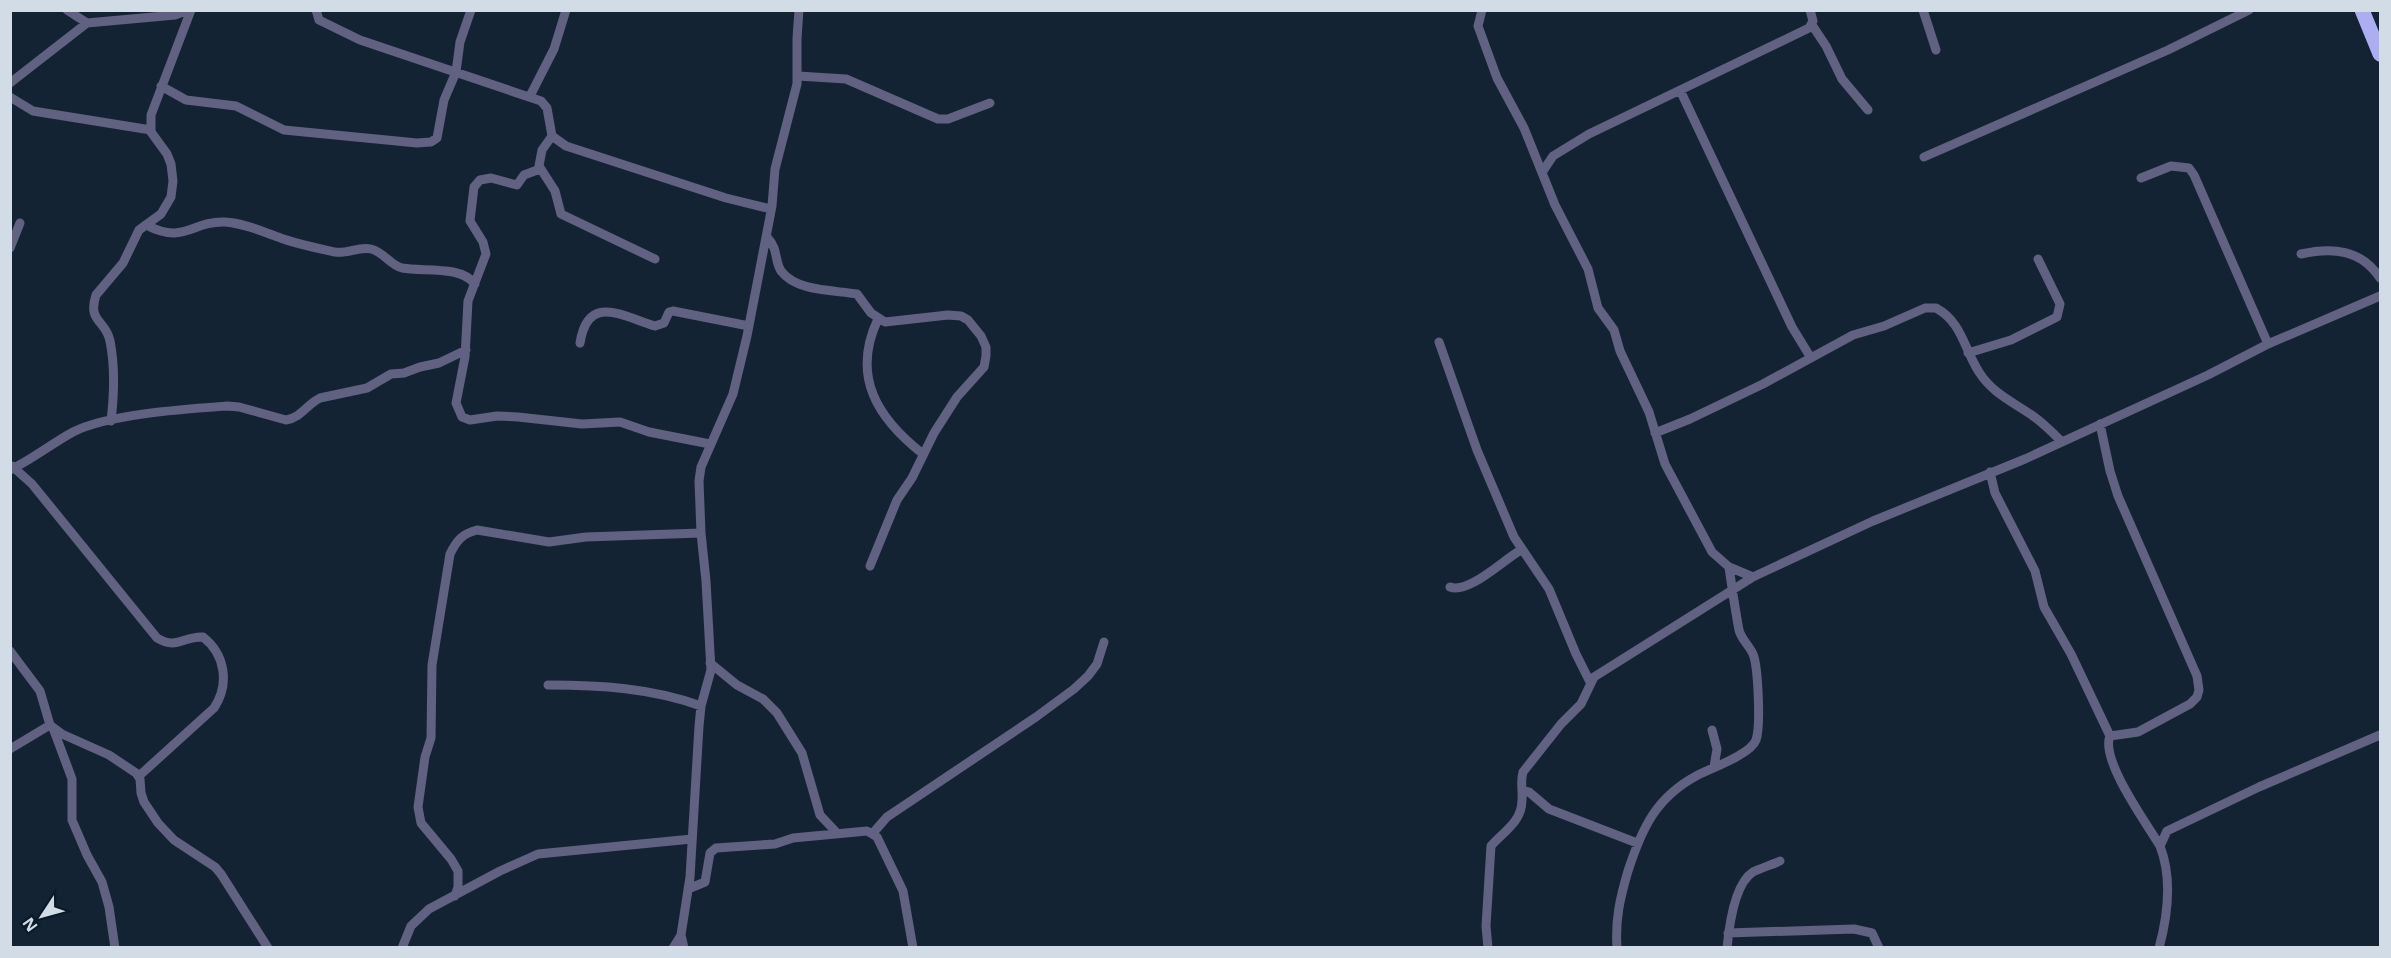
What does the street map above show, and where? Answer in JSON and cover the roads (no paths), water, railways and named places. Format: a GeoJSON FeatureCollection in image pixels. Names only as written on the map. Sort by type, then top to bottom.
{"type":"FeatureCollection","features":[{"type":"Feature","properties":{"kind":"highway"},"geometry":{"type":"LineString","coordinates":[[2362,10],[2380,54]]}},
{"type":"Feature","properties":{"kind":"street"},"geometry":{"type":"LineString","coordinates":[[67,10],[87,23]]}},
{"type":"Feature","properties":{"kind":"street"},"geometry":{"type":"LineString","coordinates":[[10,83],[87,23],[175,15],[189,10]]}},
{"type":"Feature","properties":{"kind":"street"},"geometry":{"type":"LineString","coordinates":[[111,421],[113,392],[111,345],[109,336],[93,315],[94,302],[96,295],[123,263],[137,232],[161,214],[169,203],[172,192],[169,159],[151,130],[151,115],[189,10]]}},
{"type":"Feature","properties":{"kind":"street"},"geometry":{"type":"LineString","coordinates":[[316,10],[319,20],[338,30],[530,96],[548,108],[552,136],[542,150],[540,169],[555,191],[559,212],[563,216],[655,259]]}},
{"type":"Feature","properties":{"kind":"street"},"geometry":{"type":"LineString","coordinates":[[161,86],[186,100],[236,106],[284,130],[417,143],[431,142],[437,138],[444,100],[456,72],[460,42],[471,10]]}},
{"type":"Feature","properties":{"kind":"street"},"geometry":{"type":"LineString","coordinates":[[530,96],[554,49],[566,10]]}},
{"type":"Feature","properties":{"kind":"street"},"geometry":{"type":"LineString","coordinates":[[684,948],[681,935],[688,889],[701,706],[706,693],[710,663],[701,532],[700,467],[733,394],[749,326],[771,209],[775,169],[795,98],[798,76],[796,38],[799,10]]}},
{"type":"Feature","properties":{"kind":"street"},"geometry":{"type":"LineString","coordinates":[[1482,10],[1478,26],[1497,78],[1524,128],[1555,205],[1588,269],[1599,310],[1608,318],[1614,330],[1620,351],[1649,412],[1665,464],[1712,552],[1729,567],[1753,577]]}},
{"type":"Feature","properties":{"kind":"street"},"geometry":{"type":"LineString","coordinates":[[1810,10],[1812,25],[1826,46],[1842,79],[1868,110]]}},
{"type":"Feature","properties":{"kind":"street"},"geometry":{"type":"LineString","coordinates":[[1923,10],[1936,50]]}},
{"type":"Feature","properties":{"kind":"street"},"geometry":{"type":"LineString","coordinates":[[1924,157],[2168,50],[2249,10]]}},
{"type":"Feature","properties":{"kind":"street"},"geometry":{"type":"LineString","coordinates":[[1543,171],[1553,156],[1589,134],[1796,35],[1812,25]]}},
{"type":"Feature","properties":{"kind":"street"},"geometry":{"type":"LineString","coordinates":[[798,76],[846,79],[938,118],[948,119],[990,103]]}},
{"type":"Feature","properties":{"kind":"street"},"geometry":{"type":"LineString","coordinates":[[1680,90],[1792,327],[1811,358]]}},
{"type":"Feature","properties":{"kind":"street"},"geometry":{"type":"LineString","coordinates":[[10,97],[33,111],[151,130]]}},
{"type":"Feature","properties":{"kind":"street"},"geometry":{"type":"LineString","coordinates":[[552,136],[566,146],[726,198],[771,209]]}},
{"type":"Feature","properties":{"kind":"street"},"geometry":{"type":"LineString","coordinates":[[2140,178],[2171,166],[2189,168],[2268,344]]}},
{"type":"Feature","properties":{"kind":"street"},"geometry":{"type":"LineString","coordinates":[[540,169],[524,175],[517,185],[491,178],[480,180],[475,185],[470,221],[483,242],[486,254],[468,301],[466,350],[456,403],[460,414],[465,419],[497,416],[558,423],[620,422],[649,432],[710,444]]}},
{"type":"Feature","properties":{"kind":"street"},"geometry":{"type":"LineString","coordinates":[[146,225],[170,234],[219,222],[231,223],[296,243],[335,252],[345,253],[364,248],[372,249],[380,252],[399,267],[436,269],[464,275],[475,284]]}},
{"type":"Feature","properties":{"kind":"street"},"geometry":{"type":"LineString","coordinates":[[10,248],[20,223]]}},
{"type":"Feature","properties":{"kind":"street"},"geometry":{"type":"LineString","coordinates":[[766,237],[775,246],[779,268],[789,278],[822,290],[857,294],[878,319],[896,322],[948,315],[961,316],[968,320],[986,347],[984,367],[947,411],[912,478],[897,500],[870,566]]}},
{"type":"Feature","properties":{"kind":"street"},"geometry":{"type":"LineString","coordinates":[[2301,255],[2337,250],[2371,266],[2380,278]]}},
{"type":"Feature","properties":{"kind":"street"},"geometry":{"type":"LineString","coordinates":[[1968,353],[2011,340],[2057,317],[2060,304],[2038,259]]}},
{"type":"Feature","properties":{"kind":"street"},"geometry":{"type":"LineString","coordinates":[[1488,948],[1486,926],[1491,846],[1510,829],[1519,815],[1522,803],[1522,772],[1561,724],[1581,704],[1588,692],[1590,682],[1601,672],[1753,577],[1881,518],[2025,459],[2268,344],[2380,297]]}},
{"type":"Feature","properties":{"kind":"street"},"geometry":{"type":"LineString","coordinates":[[1655,433],[1748,391],[1853,335],[1884,326],[1924,309],[1936,308],[1953,320],[1962,334],[1968,353],[1987,384],[2039,421],[2061,441]]}},
{"type":"Feature","properties":{"kind":"street"},"geometry":{"type":"LineString","coordinates":[[580,344],[585,325],[599,313],[608,311],[619,312],[655,326],[664,323],[669,312],[673,311],[749,326]]}},
{"type":"Feature","properties":{"kind":"street"},"geometry":{"type":"LineString","coordinates":[[878,319],[868,343],[866,376],[869,389],[881,410],[903,438],[923,454]]}},
{"type":"Feature","properties":{"kind":"street"},"geometry":{"type":"LineString","coordinates":[[1439,342],[1477,450],[1521,550],[1534,565],[1549,589],[1590,682]]}},
{"type":"Feature","properties":{"kind":"street"},"geometry":{"type":"LineString","coordinates":[[12,468],[22,465],[74,432],[131,417],[227,406],[286,420],[300,415],[320,398],[367,388],[391,374],[404,373],[439,363],[466,350]]}},
{"type":"Feature","properties":{"kind":"street"},"geometry":{"type":"LineString","coordinates":[[2100,424],[2118,496],[2190,656],[2199,686],[2197,697],[2190,704],[2138,732],[2110,736]]}},
{"type":"Feature","properties":{"kind":"street"},"geometry":{"type":"LineString","coordinates":[[12,468],[32,484],[157,638],[166,643],[175,644],[193,637],[203,637],[217,652],[223,679],[221,698],[207,715],[139,776]]}},
{"type":"Feature","properties":{"kind":"street"},"geometry":{"type":"LineString","coordinates":[[1990,472],[1995,493],[2035,571],[2043,607],[2071,654],[2110,736],[2108,742],[2112,762],[2160,846],[2166,866],[2168,902],[2159,948]]}},
{"type":"Feature","properties":{"kind":"street"},"geometry":{"type":"LineString","coordinates":[[455,896],[458,887],[458,871],[451,859],[426,832],[421,823],[418,807],[425,757],[431,738],[432,665],[450,554],[457,539],[477,530],[549,542],[586,537],[701,532]]}},
{"type":"Feature","properties":{"kind":"street"},"geometry":{"type":"LineString","coordinates":[[1450,587],[1458,590],[1475,582],[1521,550]]}},
{"type":"Feature","properties":{"kind":"street"},"geometry":{"type":"LineString","coordinates":[[1617,948],[1616,917],[1637,843],[1651,815],[1668,796],[1690,780],[1752,747],[1756,741],[1758,724],[1754,657],[1739,630],[1729,567]]}},
{"type":"Feature","properties":{"kind":"street"},"geometry":{"type":"LineString","coordinates":[[873,833],[887,817],[1074,689],[1097,664],[1104,642]]}},
{"type":"Feature","properties":{"kind":"street"},"geometry":{"type":"LineString","coordinates":[[10,651],[40,691],[72,779],[72,820],[102,882],[109,907],[115,948]]}},
{"type":"Feature","properties":{"kind":"street"},"geometry":{"type":"LineString","coordinates":[[710,663],[737,685],[763,699],[777,713],[802,753],[820,815],[836,832]]}},
{"type":"Feature","properties":{"kind":"street"},"geometry":{"type":"LineString","coordinates":[[548,686],[580,685],[650,692],[701,706]]}},
{"type":"Feature","properties":{"kind":"street"},"geometry":{"type":"LineString","coordinates":[[51,726],[62,734],[109,755],[139,776],[141,793],[158,823],[174,840],[215,867],[268,948]]}},
{"type":"Feature","properties":{"kind":"street"},"geometry":{"type":"LineString","coordinates":[[10,749],[51,726]]}},
{"type":"Feature","properties":{"kind":"street"},"geometry":{"type":"LineString","coordinates":[[1712,730],[1717,749],[1714,767]]}},
{"type":"Feature","properties":{"kind":"street"},"geometry":{"type":"LineString","coordinates":[[2160,846],[2163,836],[2173,827],[2380,735]]}},
{"type":"Feature","properties":{"kind":"street"},"geometry":{"type":"LineString","coordinates":[[1522,790],[1529,792],[1550,809],[1637,843]]}},
{"type":"Feature","properties":{"kind":"street"},"geometry":{"type":"LineString","coordinates":[[2148,825],[2173,827]]}},
{"type":"Feature","properties":{"kind":"street"},"geometry":{"type":"LineString","coordinates":[[688,889],[705,882],[710,853],[716,848],[775,844],[793,838],[836,832],[867,831],[873,833],[883,848],[903,891],[914,948]]}},
{"type":"Feature","properties":{"kind":"street"},"geometry":{"type":"LineString","coordinates":[[402,948],[411,926],[417,919],[500,871],[538,854],[692,839]]}},
{"type":"Feature","properties":{"kind":"street"},"geometry":{"type":"LineString","coordinates":[[1727,948],[1732,912],[1746,879],[1752,873],[1780,861]]}},
{"type":"Feature","properties":{"kind":"street"},"geometry":{"type":"LineString","coordinates":[[1728,933],[1854,929],[1872,933],[1880,948]]}},
{"type":"Feature","properties":{"kind":"street"},"geometry":{"type":"LineString","coordinates":[[673,948],[681,935]]}}]}
